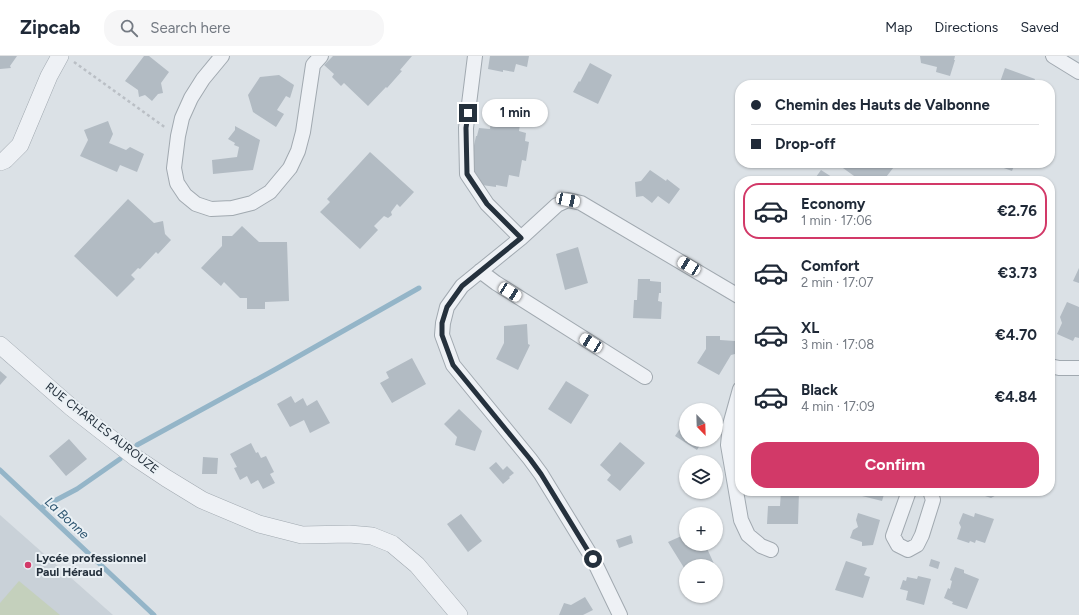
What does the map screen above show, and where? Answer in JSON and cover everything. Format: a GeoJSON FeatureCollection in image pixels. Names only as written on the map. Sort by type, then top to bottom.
{"type":"FeatureCollection","features":[{"type":"Feature","properties":{"kind":"street"},"geometry":{"type":"LineString","coordinates":[[222,56],[191,98],[182,118],[174,168],[177,183],[185,195],[196,204],[211,209],[232,208],[252,203],[270,192],[290,168],[298,151],[304,132],[313,65],[321,56]]}},
{"type":"Feature","properties":{"kind":"street"},"geometry":{"type":"LineString","coordinates":[[475,56],[466,128],[467,174],[487,204],[521,238]]}},
{"type":"Feature","properties":{"kind":"street"},"geometry":{"type":"LineString","coordinates":[[1054,56],[1079,72]]}},
{"type":"Feature","properties":{"kind":"street"},"geometry":{"type":"LineString","coordinates":[[0,162],[5,160],[20,145],[49,76],[67,59]]}},
{"type":"Feature","properties":{"kind":"street"},"geometry":{"type":"LineString","coordinates":[[620,615],[593,559],[541,474],[453,365],[442,335],[442,323],[447,307],[462,286],[521,238],[557,205],[568,200],[581,203],[735,294]]}},
{"type":"Feature","properties":{"kind":"street"},"geometry":{"type":"LineString","coordinates":[[480,271],[496,284],[645,377]]}},
{"type":"Feature","properties":{"kind":"street","name":"RUE CHARLES AUROUZE"},"geometry":{"type":"LineString","coordinates":[[0,345],[72,408],[130,453],[166,478],[202,500],[259,524],[302,535],[357,534],[372,536],[392,544],[417,565],[459,615]]}},
{"type":"Feature","properties":{"kind":"street"},"geometry":{"type":"LineString","coordinates":[[1055,367],[1079,368]]}},
{"type":"Feature","properties":{"kind":"street"},"geometry":{"type":"LineString","coordinates":[[735,407],[730,425],[728,445],[735,485]]}},
{"type":"Feature","properties":{"kind":"street"},"geometry":{"type":"LineString","coordinates":[[737,496],[741,520],[748,535],[761,546],[771,550]]}},
{"type":"Feature","properties":{"kind":"street"},"geometry":{"type":"LineString","coordinates":[[907,496],[893,536],[898,545],[908,550],[917,545],[922,535],[933,500],[932,496]]}},
{"type":"Feature","properties":{"kind":"path"},"geometry":{"type":"LineString","coordinates":[[67,59],[155,120]]}},
{"type":"Feature","properties":{"kind":"shaded area","name":"Lycée professionnel Paul Héraud"},"geometry":{"type":"Polygon","coordinates":[[[0,515],[113,615],[0,615],[0,515]]]}},
{"type":"Feature","properties":{"kind":"green space"},"geometry":{"type":"Polygon","coordinates":[[[19,581],[60,615],[0,615],[0,603],[19,581]]]}},
{"type":"Feature","properties":{"kind":"building"},"geometry":{"type":"Polygon","coordinates":[[[0,56],[17,56],[10,66],[11,68],[0,69],[0,56]]]}},
{"type":"Feature","properties":{"kind":"building"},"geometry":{"type":"Polygon","coordinates":[[[144,56],[149,56],[169,72],[161,83],[163,93],[158,94],[152,101],[145,95],[139,97],[138,90],[125,81],[144,56]]]}},
{"type":"Feature","properties":{"kind":"building"},"geometry":{"type":"Polygon","coordinates":[[[333,56],[412,56],[400,70],[402,71],[368,106],[344,83],[341,86],[332,77],[334,74],[324,65],[333,56]]]}},
{"type":"Feature","properties":{"kind":"building"},"geometry":{"type":"Polygon","coordinates":[[[490,56],[529,56],[527,67],[516,64],[514,72],[503,70],[503,72],[488,69],[490,56]]]}},
{"type":"Feature","properties":{"kind":"building"},"geometry":{"type":"Polygon","coordinates":[[[920,56],[955,56],[950,76],[936,72],[937,67],[921,63],[920,56]]]}},
{"type":"Feature","properties":{"kind":"building"},"geometry":{"type":"Polygon","coordinates":[[[590,63],[612,75],[598,104],[573,92],[590,63]]]}},
{"type":"Feature","properties":{"kind":"building"},"geometry":{"type":"Polygon","coordinates":[[[1005,68],[1035,79],[1035,80],[1001,80],[1005,68]]]}},
{"type":"Feature","properties":{"kind":"building"},"geometry":{"type":"Polygon","coordinates":[[[279,75],[294,85],[290,98],[286,96],[277,110],[284,114],[276,127],[253,112],[248,95],[260,77],[279,75]]]}},
{"type":"Feature","properties":{"kind":"building"},"geometry":{"type":"Polygon","coordinates":[[[492,112],[521,117],[519,131],[526,133],[525,141],[529,142],[526,161],[522,160],[519,177],[509,175],[507,187],[482,185],[482,183],[475,182],[473,176],[474,166],[472,165],[474,156],[472,155],[476,136],[479,128],[490,129],[492,112]]]}},
{"type":"Feature","properties":{"kind":"building"},"geometry":{"type":"Polygon","coordinates":[[[108,121],[113,134],[109,143],[126,150],[130,147],[144,154],[137,172],[120,165],[117,172],[80,156],[88,140],[84,130],[108,121]]]}},
{"type":"Feature","properties":{"kind":"building"},"geometry":{"type":"Polygon","coordinates":[[[235,126],[260,140],[253,170],[213,174],[212,160],[237,157],[239,147],[234,145],[235,143],[228,139],[235,130],[235,126]]]}},
{"type":"Feature","properties":{"kind":"building"},"geometry":{"type":"Polygon","coordinates":[[[370,152],[414,192],[400,207],[397,204],[391,212],[392,215],[388,218],[384,216],[374,226],[378,230],[360,249],[320,212],[330,202],[327,199],[370,152]]]}},
{"type":"Feature","properties":{"kind":"building"},"geometry":{"type":"Polygon","coordinates":[[[843,168],[893,168],[887,176],[854,176],[843,168]]]}},
{"type":"Feature","properties":{"kind":"building"},"geometry":{"type":"Polygon","coordinates":[[[1004,168],[1013,168],[1012,171],[1004,168]]]}},
{"type":"Feature","properties":{"kind":"building"},"geometry":{"type":"Polygon","coordinates":[[[650,170],[666,181],[667,179],[680,189],[669,204],[658,196],[652,203],[643,196],[636,197],[635,182],[641,181],[650,170]]]}},
{"type":"Feature","properties":{"kind":"building"},"geometry":{"type":"Polygon","coordinates":[[[821,170],[830,176],[817,176],[821,170]]]}},
{"type":"Feature","properties":{"kind":"building"},"geometry":{"type":"Polygon","coordinates":[[[128,199],[154,223],[163,221],[165,234],[171,240],[158,254],[156,252],[140,269],[138,268],[131,275],[135,279],[117,297],[74,256],[128,199]]]}},
{"type":"Feature","properties":{"kind":"building"},"geometry":{"type":"Polygon","coordinates":[[[242,226],[259,242],[287,242],[289,301],[265,302],[265,309],[247,309],[247,298],[240,298],[224,282],[221,286],[201,268],[222,246],[222,236],[232,236],[242,226]]]}},
{"type":"Feature","properties":{"kind":"building"},"geometry":{"type":"Polygon","coordinates":[[[578,247],[588,283],[565,290],[556,254],[578,247]]]}},
{"type":"Feature","properties":{"kind":"building"},"geometry":{"type":"Polygon","coordinates":[[[1079,268],[1079,283],[1073,281],[1079,268]]]}},
{"type":"Feature","properties":{"kind":"building"},"geometry":{"type":"Polygon","coordinates":[[[638,279],[650,279],[650,281],[661,282],[661,293],[659,293],[658,301],[662,302],[661,319],[633,318],[634,300],[637,300],[638,279]]]}},
{"type":"Feature","properties":{"kind":"building"},"geometry":{"type":"Polygon","coordinates":[[[1067,302],[1079,307],[1079,338],[1075,337],[1073,341],[1057,334],[1062,323],[1060,317],[1067,302]]]}},
{"type":"Feature","properties":{"kind":"building"},"geometry":{"type":"Polygon","coordinates":[[[527,324],[528,344],[530,345],[518,370],[496,359],[504,343],[504,326],[527,324]]]}},
{"type":"Feature","properties":{"kind":"building"},"geometry":{"type":"Polygon","coordinates":[[[706,336],[720,336],[720,340],[735,341],[735,354],[731,355],[719,375],[697,363],[706,349],[706,336]]]}},
{"type":"Feature","properties":{"kind":"building"},"geometry":{"type":"Polygon","coordinates":[[[412,358],[426,384],[392,403],[380,383],[389,378],[386,372],[412,358]]]}},
{"type":"Feature","properties":{"kind":"building"},"geometry":{"type":"Polygon","coordinates":[[[0,371],[7,377],[0,385],[0,371]]]}},
{"type":"Feature","properties":{"kind":"building"},"geometry":{"type":"Polygon","coordinates":[[[566,381],[589,395],[571,424],[548,409],[566,381]]]}},
{"type":"Feature","properties":{"kind":"building"},"geometry":{"type":"Polygon","coordinates":[[[291,396],[295,403],[303,398],[307,406],[317,400],[330,423],[310,433],[304,420],[290,427],[277,404],[291,396]]]}},
{"type":"Feature","properties":{"kind":"building"},"geometry":{"type":"Polygon","coordinates":[[[459,409],[482,431],[475,451],[455,445],[457,437],[444,424],[459,409]]]}},
{"type":"Feature","properties":{"kind":"building"},"geometry":{"type":"Polygon","coordinates":[[[679,430],[679,439],[675,436],[679,430]]]}},
{"type":"Feature","properties":{"kind":"building"},"geometry":{"type":"Polygon","coordinates":[[[69,439],[87,459],[66,476],[49,456],[69,439]]]}},
{"type":"Feature","properties":{"kind":"building"},"geometry":{"type":"Polygon","coordinates":[[[620,442],[645,463],[620,491],[607,480],[611,475],[600,465],[620,442]]]}},
{"type":"Feature","properties":{"kind":"building"},"geometry":{"type":"Polygon","coordinates":[[[251,443],[256,453],[258,452],[261,458],[266,456],[274,472],[270,474],[275,483],[263,489],[258,480],[251,484],[247,476],[240,480],[234,468],[237,467],[230,454],[251,443]]]}},
{"type":"Feature","properties":{"kind":"building"},"geometry":{"type":"Polygon","coordinates":[[[203,457],[218,458],[217,474],[202,474],[203,457]]]}},
{"type":"Feature","properties":{"kind":"building"},"geometry":{"type":"Polygon","coordinates":[[[496,462],[503,470],[507,466],[514,473],[503,484],[489,468],[496,462]]]}},
{"type":"Feature","properties":{"kind":"building"},"geometry":{"type":"Polygon","coordinates":[[[781,496],[799,496],[798,524],[767,524],[768,506],[780,506],[781,496]]]}},
{"type":"Feature","properties":{"kind":"building"},"geometry":{"type":"Polygon","coordinates":[[[862,496],[884,496],[882,501],[862,496]]]}},
{"type":"Feature","properties":{"kind":"building"},"geometry":{"type":"Polygon","coordinates":[[[858,513],[880,520],[873,545],[862,546],[862,542],[850,538],[853,530],[858,527],[856,520],[858,513]]]}},
{"type":"Feature","properties":{"kind":"building"},"geometry":{"type":"Polygon","coordinates":[[[963,513],[974,517],[975,513],[994,519],[985,543],[976,540],[975,543],[970,541],[969,543],[957,539],[961,527],[959,523],[963,513]]]}},
{"type":"Feature","properties":{"kind":"building"},"geometry":{"type":"Polygon","coordinates":[[[461,514],[482,541],[468,552],[447,524],[461,514]]]}},
{"type":"Feature","properties":{"kind":"building"},"geometry":{"type":"Polygon","coordinates":[[[631,535],[633,543],[619,548],[616,540],[631,535]]]}},
{"type":"Feature","properties":{"kind":"building"},"geometry":{"type":"Polygon","coordinates":[[[679,537],[679,551],[708,551],[712,559],[679,560],[668,542],[679,537]]]}},
{"type":"Feature","properties":{"kind":"building"},"geometry":{"type":"Polygon","coordinates":[[[931,559],[940,562],[938,569],[929,566],[931,559]]]}},
{"type":"Feature","properties":{"kind":"building"},"geometry":{"type":"Polygon","coordinates":[[[846,561],[867,568],[864,575],[870,577],[863,598],[835,590],[846,561]]]}},
{"type":"Feature","properties":{"kind":"building"},"geometry":{"type":"Polygon","coordinates":[[[955,567],[964,570],[964,573],[979,579],[967,609],[952,604],[953,602],[944,598],[948,588],[950,589],[952,581],[950,580],[955,567]]]}},
{"type":"Feature","properties":{"kind":"building"},"geometry":{"type":"Polygon","coordinates":[[[918,576],[931,579],[924,605],[906,600],[908,591],[900,589],[903,580],[906,581],[907,577],[917,579],[918,576]]]}},
{"type":"Feature","properties":{"kind":"building"},"geometry":{"type":"Polygon","coordinates":[[[585,597],[593,610],[583,615],[559,615],[564,603],[571,605],[585,597]]]}},
{"type":"Feature","properties":{"kind":"waterway"},"geometry":{"type":"LineString","coordinates":[[137,445],[276,369],[419,288]]}},
{"type":"Feature","properties":{"kind":"waterway"},"geometry":{"type":"LineString","coordinates":[[41,508],[77,489],[120,459]]}},
{"type":"Feature","properties":{"kind":"waterway","name":"La Bonne"},"geometry":{"type":"LineString","coordinates":[[0,470],[154,615]]}},
{"type":"Feature","properties":{"kind":"place","name":"Lycée professionnel Paul Héraud"},"geometry":{"type":"Point","coordinates":[28,565]}},
{"type":"Feature","properties":{"kind":"route"},"geometry":{"type":"LineString","coordinates":[[468,113],[466,128],[467,174],[487,204],[521,238],[462,286],[447,307],[442,323],[442,335],[453,365],[541,474],[593,559]]}}]}
